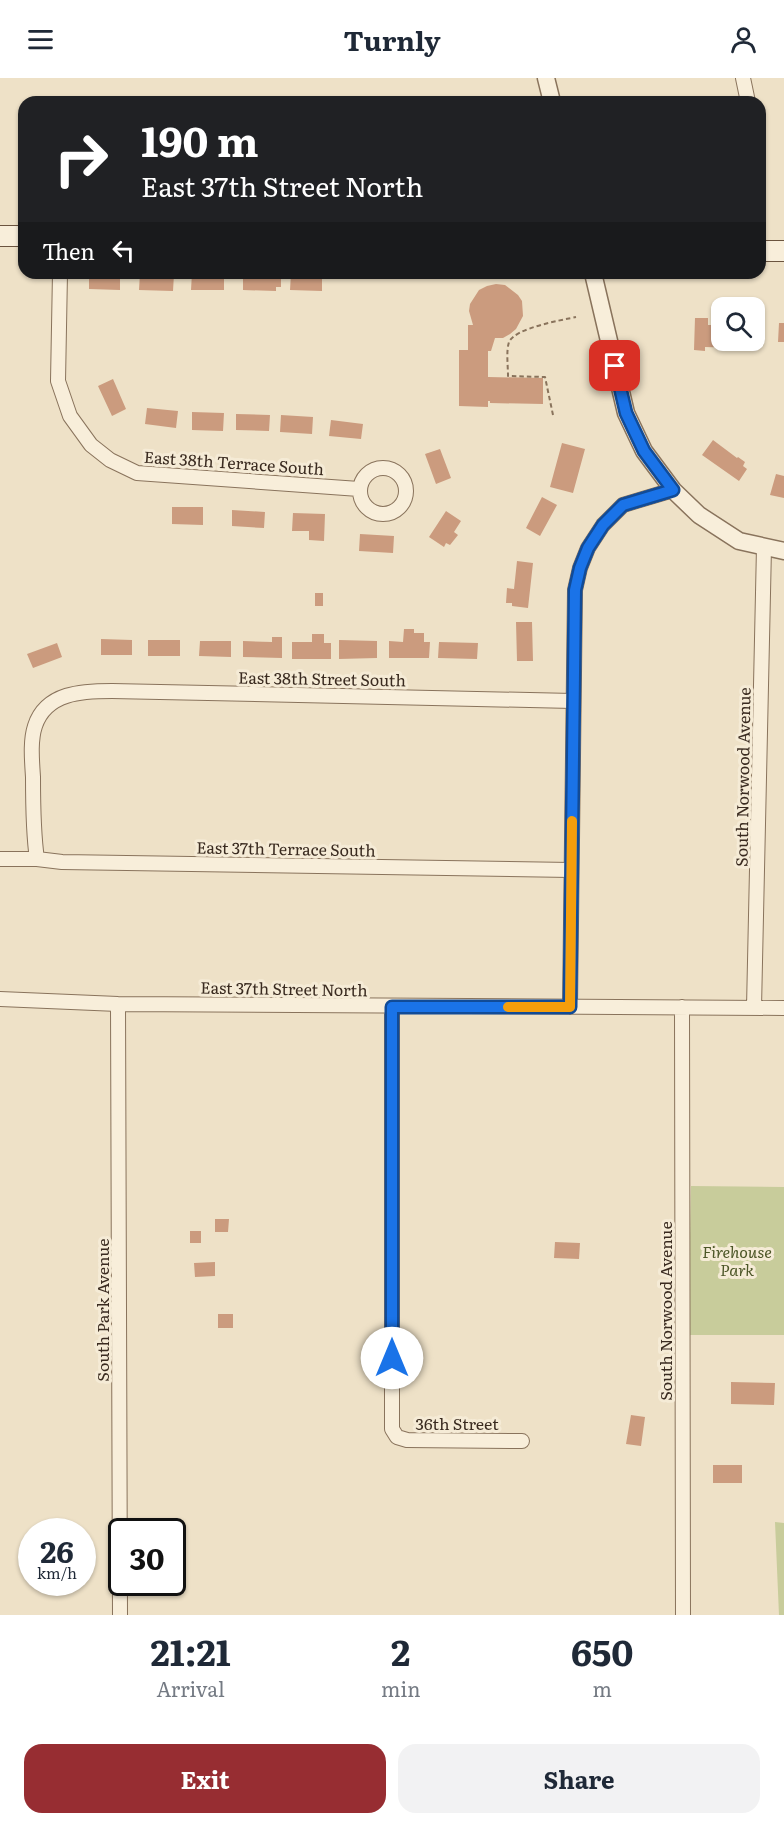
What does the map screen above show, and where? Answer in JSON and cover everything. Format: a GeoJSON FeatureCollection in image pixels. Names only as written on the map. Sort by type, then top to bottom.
{"type":"FeatureCollection","features":[{"type":"Feature","properties":{"kind":"main road"},"geometry":{"type":"LineString","coordinates":[[0,236],[18,236]]}},
{"type":"Feature","properties":{"kind":"main road"},"geometry":{"type":"LineString","coordinates":[[766,251],[784,251]]}},
{"type":"Feature","properties":{"kind":"street"},"geometry":{"type":"LineString","coordinates":[[546,78],[550,96]]}},
{"type":"Feature","properties":{"kind":"street"},"geometry":{"type":"LineString","coordinates":[[743,78],[747,96]]}},
{"type":"Feature","properties":{"kind":"street","name":"East 38th Terrace South"},"geometry":{"type":"LineString","coordinates":[[60,279],[58,381],[69,416],[91,445],[110,460],[137,473],[359,489]]}},
{"type":"Feature","properties":{"kind":"street"},"geometry":{"type":"LineString","coordinates":[[594,279],[626,413],[644,451],[673,490],[699,515],[739,541],[784,551]]}},
{"type":"Feature","properties":{"kind":"street"},"geometry":{"type":"LineString","coordinates":[[570,1007],[575,590],[588,548],[603,525],[623,505],[673,490]]}},
{"type":"Feature","properties":{"kind":"street","name":"South Norwood Avenue"},"geometry":{"type":"LineString","coordinates":[[754,1008],[764,547]]}},
{"type":"Feature","properties":{"kind":"street","name":"East 38th Street South"},"geometry":{"type":"LineString","coordinates":[[37,859],[33,832],[32,742],[35,726],[43,712],[55,700],[70,694],[112,691],[573,701]]}},
{"type":"Feature","properties":{"kind":"street","name":"East 37th Terrace South"},"geometry":{"type":"LineString","coordinates":[[0,859],[571,870]]}},
{"type":"Feature","properties":{"kind":"street","name":"East 37th Street North"},"geometry":{"type":"LineString","coordinates":[[0,999],[118,1004],[784,1008]]}},
{"type":"Feature","properties":{"kind":"street","name":"South Park Avenue"},"geometry":{"type":"LineString","coordinates":[[118,1004],[120,1615]]}},
{"type":"Feature","properties":{"kind":"street","name":"36th Street"},"geometry":{"type":"LineString","coordinates":[[392,1007],[392,1429],[397,1437],[407,1440],[522,1441]]}},
{"type":"Feature","properties":{"kind":"street","name":"South Norwood Avenue"},"geometry":{"type":"LineString","coordinates":[[682,1007],[683,1615]]}},
{"type":"Feature","properties":{"kind":"path"},"geometry":{"type":"LineString","coordinates":[[554,415],[545,377],[508,376],[508,345],[511,339],[519,333],[576,317]]}},
{"type":"Feature","properties":{"kind":"green space","name":"Firehouse Park"},"geometry":{"type":"Polygon","coordinates":[[[691,1186],[784,1187],[784,1335],[688,1335],[691,1186]]]}},
{"type":"Feature","properties":{"kind":"green space"},"geometry":{"type":"Polygon","coordinates":[[[775,1522],[784,1523],[784,1615],[779,1615],[775,1522]]]}},
{"type":"Feature","properties":{"kind":"building"},"geometry":{"type":"Polygon","coordinates":[[[89,279],[120,279],[120,290],[89,289],[89,279]]]}},
{"type":"Feature","properties":{"kind":"building"},"geometry":{"type":"Polygon","coordinates":[[[140,279],[174,279],[173,291],[139,290],[140,279]]]}},
{"type":"Feature","properties":{"kind":"building"},"geometry":{"type":"Polygon","coordinates":[[[192,279],[224,279],[224,290],[191,290],[192,279]]]}},
{"type":"Feature","properties":{"kind":"building"},"geometry":{"type":"Polygon","coordinates":[[[243,279],[281,279],[281,287],[276,287],[276,291],[243,290],[243,279]]]}},
{"type":"Feature","properties":{"kind":"building"},"geometry":{"type":"Polygon","coordinates":[[[291,279],[322,279],[322,291],[290,290],[291,279]]]}},
{"type":"Feature","properties":{"kind":"building"},"geometry":{"type":"Polygon","coordinates":[[[496,284],[505,285],[518,295],[522,301],[523,316],[516,329],[510,334],[503,338],[495,338],[491,351],[488,351],[488,377],[543,378],[543,404],[490,403],[488,401],[488,407],[459,406],[459,350],[468,350],[468,325],[473,325],[469,311],[470,304],[479,290],[496,284]]]}},
{"type":"Feature","properties":{"kind":"building"},"geometry":{"type":"Polygon","coordinates":[[[695,318],[708,318],[708,325],[711,325],[711,347],[705,347],[705,351],[694,350],[695,318]]]}},
{"type":"Feature","properties":{"kind":"building"},"geometry":{"type":"Polygon","coordinates":[[[779,323],[784,323],[784,342],[778,342],[779,323]]]}},
{"type":"Feature","properties":{"kind":"building"},"geometry":{"type":"Polygon","coordinates":[[[113,379],[126,409],[112,416],[98,386],[113,379]]]}},
{"type":"Feature","properties":{"kind":"building"},"geometry":{"type":"Polygon","coordinates":[[[147,408],[178,411],[176,428],[145,424],[147,408]]]}},
{"type":"Feature","properties":{"kind":"building"},"geometry":{"type":"Polygon","coordinates":[[[192,412],[224,413],[223,431],[192,430],[192,412]]]}},
{"type":"Feature","properties":{"kind":"building"},"geometry":{"type":"Polygon","coordinates":[[[236,414],[270,415],[269,431],[236,430],[236,414]]]}},
{"type":"Feature","properties":{"kind":"building"},"geometry":{"type":"Polygon","coordinates":[[[281,415],[313,417],[312,434],[280,432],[281,415]]]}},
{"type":"Feature","properties":{"kind":"building"},"geometry":{"type":"Polygon","coordinates":[[[331,420],[363,424],[361,439],[329,436],[331,420]]]}},
{"type":"Feature","properties":{"kind":"building"},"geometry":{"type":"Polygon","coordinates":[[[713,440],[745,462],[743,466],[747,469],[739,481],[702,455],[713,440]]]}},
{"type":"Feature","properties":{"kind":"building"},"geometry":{"type":"Polygon","coordinates":[[[562,443],[585,449],[573,493],[550,487],[562,443]]]}},
{"type":"Feature","properties":{"kind":"building"},"geometry":{"type":"Polygon","coordinates":[[[440,449],[451,478],[436,484],[425,454],[440,449]]]}},
{"type":"Feature","properties":{"kind":"building"},"geometry":{"type":"Polygon","coordinates":[[[776,474],[784,476],[784,498],[770,495],[776,474]]]}},
{"type":"Feature","properties":{"kind":"building"},"geometry":{"type":"Polygon","coordinates":[[[542,497],[557,505],[540,536],[526,528],[542,497]]]}},
{"type":"Feature","properties":{"kind":"building"},"geometry":{"type":"Polygon","coordinates":[[[172,507],[203,507],[203,525],[172,524],[172,507]]]}},
{"type":"Feature","properties":{"kind":"building"},"geometry":{"type":"Polygon","coordinates":[[[232,510],[265,512],[264,528],[232,526],[232,510]]]}},
{"type":"Feature","properties":{"kind":"building"},"geometry":{"type":"Polygon","coordinates":[[[446,511],[461,521],[454,532],[458,535],[450,545],[446,543],[444,547],[429,537],[446,511]]]}},
{"type":"Feature","properties":{"kind":"building"},"geometry":{"type":"Polygon","coordinates":[[[293,513],[325,514],[324,541],[309,540],[309,531],[292,531],[293,513]]]}},
{"type":"Feature","properties":{"kind":"building"},"geometry":{"type":"Polygon","coordinates":[[[360,534],[394,536],[393,553],[359,551],[360,534]]]}},
{"type":"Feature","properties":{"kind":"building"},"geometry":{"type":"Polygon","coordinates":[[[517,561],[533,563],[528,608],[506,603],[507,588],[514,589],[517,561]]]}},
{"type":"Feature","properties":{"kind":"building"},"geometry":{"type":"Polygon","coordinates":[[[315,593],[323,593],[323,606],[315,606],[315,593]]]}},
{"type":"Feature","properties":{"kind":"building"},"geometry":{"type":"Polygon","coordinates":[[[516,622],[532,622],[533,661],[517,661],[516,622]]]}},
{"type":"Feature","properties":{"kind":"building"},"geometry":{"type":"Polygon","coordinates":[[[404,629],[414,629],[414,633],[424,633],[424,642],[430,642],[429,658],[389,658],[389,641],[403,642],[404,629]]]}},
{"type":"Feature","properties":{"kind":"building"},"geometry":{"type":"Polygon","coordinates":[[[312,634],[324,634],[324,643],[331,643],[331,659],[292,659],[292,642],[312,642],[312,634]]]}},
{"type":"Feature","properties":{"kind":"building"},"geometry":{"type":"Polygon","coordinates":[[[272,637],[282,637],[282,658],[243,657],[243,641],[272,642],[272,637]]]}},
{"type":"Feature","properties":{"kind":"building"},"geometry":{"type":"Polygon","coordinates":[[[101,639],[132,640],[132,655],[101,655],[101,639]]]}},
{"type":"Feature","properties":{"kind":"building"},"geometry":{"type":"Polygon","coordinates":[[[148,640],[180,640],[180,656],[148,656],[148,640]]]}},
{"type":"Feature","properties":{"kind":"building"},"geometry":{"type":"Polygon","coordinates":[[[339,640],[377,641],[377,658],[339,659],[339,640]]]}},
{"type":"Feature","properties":{"kind":"building"},"geometry":{"type":"Polygon","coordinates":[[[200,641],[231,641],[231,657],[199,656],[200,641]]]}},
{"type":"Feature","properties":{"kind":"building"},"geometry":{"type":"Polygon","coordinates":[[[439,642],[478,643],[477,659],[438,658],[439,642]]]}},
{"type":"Feature","properties":{"kind":"building"},"geometry":{"type":"Polygon","coordinates":[[[57,643],[62,657],[33,668],[27,654],[57,643]]]}},
{"type":"Feature","properties":{"kind":"building"},"geometry":{"type":"Polygon","coordinates":[[[215,1219],[229,1219],[228,1232],[215,1232],[215,1219]]]}},
{"type":"Feature","properties":{"kind":"building"},"geometry":{"type":"Polygon","coordinates":[[[190,1231],[201,1231],[201,1243],[190,1243],[190,1231]]]}},
{"type":"Feature","properties":{"kind":"building"},"geometry":{"type":"Polygon","coordinates":[[[555,1242],[580,1243],[579,1259],[554,1258],[555,1242]]]}},
{"type":"Feature","properties":{"kind":"building"},"geometry":{"type":"Polygon","coordinates":[[[215,1262],[215,1276],[195,1277],[194,1263],[215,1262]]]}},
{"type":"Feature","properties":{"kind":"building"},"geometry":{"type":"Polygon","coordinates":[[[218,1314],[233,1314],[233,1328],[218,1328],[218,1314]]]}},
{"type":"Feature","properties":{"kind":"building"},"geometry":{"type":"Polygon","coordinates":[[[731,1382],[775,1383],[774,1405],[731,1404],[731,1382]]]}},
{"type":"Feature","properties":{"kind":"building"},"geometry":{"type":"Polygon","coordinates":[[[631,1415],[645,1417],[641,1446],[626,1444],[631,1415]]]}},
{"type":"Feature","properties":{"kind":"building"},"geometry":{"type":"Polygon","coordinates":[[[713,1465],[742,1465],[742,1483],[713,1483],[713,1465]]]}},
{"type":"Feature","properties":{"kind":"slow traffic"},"geometry":{"type":"LineString","coordinates":[[508,1007],[570,1007],[572,821]]}},
{"type":"Feature","properties":{"kind":"route"},"geometry":{"type":"LineString","coordinates":[[392,1358],[392,1007],[570,1007],[575,590],[588,548],[603,525],[623,505],[673,490],[644,451],[626,413],[615,366]]}}]}
